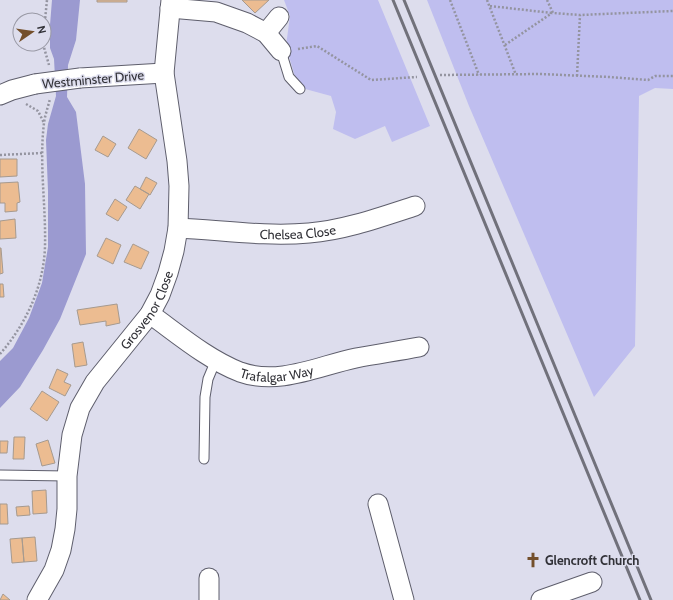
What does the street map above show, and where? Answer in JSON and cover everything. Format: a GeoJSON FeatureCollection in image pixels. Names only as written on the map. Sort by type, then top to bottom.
{"type":"FeatureCollection","features":[{"type":"Feature","properties":{"kind":"street"},"geometry":{"type":"LineString","coordinates":[[170,4],[216,12],[247,23],[266,33],[281,50]]}},
{"type":"Feature","properties":{"kind":"street","name":"Grosvenor Close"},"geometry":{"type":"LineString","coordinates":[[36,600],[54,570],[61,550],[67,509],[67,476],[72,435],[83,402],[95,382],[150,314],[160,295],[174,251],[178,228],[179,207],[177,161],[164,73],[170,4]]}},
{"type":"Feature","properties":{"kind":"street"},"geometry":{"type":"LineString","coordinates":[[266,33],[279,17]]}},
{"type":"Feature","properties":{"kind":"street","name":"Westminster Drive"},"geometry":{"type":"LineString","coordinates":[[6,92],[35,84],[80,78],[164,73]]}},
{"type":"Feature","properties":{"kind":"street","name":"Chelsea Close"},"geometry":{"type":"LineString","coordinates":[[178,228],[269,234],[309,233],[377,218],[415,206]]}},
{"type":"Feature","properties":{"kind":"street","name":"Trafalgar Way"},"geometry":{"type":"LineString","coordinates":[[150,314],[216,360],[239,371],[254,376],[281,377],[356,358],[419,347]]}},
{"type":"Feature","properties":{"kind":"street"},"geometry":{"type":"LineString","coordinates":[[378,504],[404,600]]}},
{"type":"Feature","properties":{"kind":"street"},"geometry":{"type":"LineString","coordinates":[[209,578],[209,600]]}},
{"type":"Feature","properties":{"kind":"street"},"geometry":{"type":"LineString","coordinates":[[541,600],[592,582]]}},
{"type":"Feature","properties":{"kind":"lane"},"geometry":{"type":"LineString","coordinates":[[281,50],[289,77],[300,89]]}},
{"type":"Feature","properties":{"kind":"lane"},"geometry":{"type":"LineString","coordinates":[[204,459],[205,397],[208,378],[216,360]]}},
{"type":"Feature","properties":{"kind":"lane"},"geometry":{"type":"LineString","coordinates":[[0,475],[67,476]]}},
{"type":"Feature","properties":{"kind":"path"},"geometry":{"type":"LineString","coordinates":[[46,12],[47,0]]}},
{"type":"Feature","properties":{"kind":"path"},"geometry":{"type":"LineString","coordinates":[[450,0],[479,75]]}},
{"type":"Feature","properties":{"kind":"path"},"geometry":{"type":"LineString","coordinates":[[487,0],[516,74]]}},
{"type":"Feature","properties":{"kind":"path"},"geometry":{"type":"LineString","coordinates":[[547,0],[553,13]]}},
{"type":"Feature","properties":{"kind":"path"},"geometry":{"type":"LineString","coordinates":[[489,6],[580,15],[673,11]]}},
{"type":"Feature","properties":{"kind":"path"},"geometry":{"type":"LineString","coordinates":[[505,45],[553,13]]}},
{"type":"Feature","properties":{"kind":"path"},"geometry":{"type":"LineString","coordinates":[[577,76],[580,15]]}},
{"type":"Feature","properties":{"kind":"path"},"geometry":{"type":"LineString","coordinates":[[281,50],[317,46],[371,80],[417,76]]}},
{"type":"Feature","properties":{"kind":"path"},"geometry":{"type":"LineString","coordinates":[[46,52],[50,66]]}},
{"type":"Feature","properties":{"kind":"path"},"geometry":{"type":"LineString","coordinates":[[440,75],[516,74],[609,77],[648,80],[655,76],[673,76]]}},
{"type":"Feature","properties":{"kind":"path"},"geometry":{"type":"LineString","coordinates":[[6,92],[38,111],[44,123]]}},
{"type":"Feature","properties":{"kind":"path"},"geometry":{"type":"LineString","coordinates":[[0,354],[11,341],[23,322],[34,300],[42,272],[45,247],[42,153],[44,123],[50,97]]}},
{"type":"Feature","properties":{"kind":"path"},"geometry":{"type":"LineString","coordinates":[[0,154],[42,153]]}},
{"type":"Feature","properties":{"kind":"shaded area"},"geometry":{"type":"Polygon","coordinates":[[[52,0],[80,0],[76,40],[68,65],[67,97],[76,112],[85,184],[86,254],[60,319],[43,350],[20,387],[0,408],[0,361],[13,348],[29,318],[42,283],[48,247],[46,140],[48,124],[56,96],[54,59],[51,52],[52,0]]]}},
{"type":"Feature","properties":{"kind":"shaded area"},"geometry":{"type":"Polygon","coordinates":[[[284,0],[378,0],[430,126],[392,142],[385,126],[355,139],[333,129],[336,112],[331,96],[298,87],[286,46],[290,16],[284,0]]]}},
{"type":"Feature","properties":{"kind":"shaded area"},"geometry":{"type":"Polygon","coordinates":[[[427,0],[673,0],[673,89],[655,88],[639,96],[635,346],[594,397],[469,106],[427,0]]]}},
{"type":"Feature","properties":{"kind":"building"},"geometry":{"type":"Polygon","coordinates":[[[97,0],[127,0],[127,2],[97,2],[97,0]]]}},
{"type":"Feature","properties":{"kind":"building"},"geometry":{"type":"Polygon","coordinates":[[[242,0],[269,0],[255,13],[242,0]]]}},
{"type":"Feature","properties":{"kind":"building"},"geometry":{"type":"Polygon","coordinates":[[[139,129],[157,140],[146,159],[128,148],[139,129]]]}},
{"type":"Feature","properties":{"kind":"building"},"geometry":{"type":"Polygon","coordinates":[[[103,136],[116,144],[108,157],[95,150],[103,136]]]}},
{"type":"Feature","properties":{"kind":"building"},"geometry":{"type":"Polygon","coordinates":[[[0,159],[17,159],[17,176],[0,177],[0,159]]]}},
{"type":"Feature","properties":{"kind":"building"},"geometry":{"type":"Polygon","coordinates":[[[146,177],[157,183],[150,195],[140,189],[146,177]]]}},
{"type":"Feature","properties":{"kind":"building"},"geometry":{"type":"Polygon","coordinates":[[[18,182],[20,202],[17,203],[17,211],[5,212],[5,203],[0,203],[0,183],[18,182]]]}},
{"type":"Feature","properties":{"kind":"building"},"geometry":{"type":"Polygon","coordinates":[[[135,186],[149,194],[140,209],[126,200],[135,186]]]}},
{"type":"Feature","properties":{"kind":"building"},"geometry":{"type":"Polygon","coordinates":[[[115,199],[127,207],[118,221],[106,214],[115,199]]]}},
{"type":"Feature","properties":{"kind":"building"},"geometry":{"type":"Polygon","coordinates":[[[15,219],[16,238],[0,239],[0,221],[15,219]]]}},
{"type":"Feature","properties":{"kind":"building"},"geometry":{"type":"Polygon","coordinates":[[[106,238],[121,245],[113,264],[97,256],[106,238]]]}},
{"type":"Feature","properties":{"kind":"building"},"geometry":{"type":"Polygon","coordinates":[[[133,244],[149,252],[141,269],[124,262],[133,244]]]}},
{"type":"Feature","properties":{"kind":"building"},"geometry":{"type":"Polygon","coordinates":[[[0,248],[3,273],[0,274],[0,248]]]}},
{"type":"Feature","properties":{"kind":"building"},"geometry":{"type":"Polygon","coordinates":[[[0,284],[3,284],[4,297],[0,297],[0,284]]]}},
{"type":"Feature","properties":{"kind":"building"},"geometry":{"type":"Polygon","coordinates":[[[117,304],[120,323],[106,326],[106,321],[80,325],[77,310],[117,304]]]}},
{"type":"Feature","properties":{"kind":"building"},"geometry":{"type":"Polygon","coordinates":[[[83,342],[87,365],[75,367],[72,344],[83,342]]]}},
{"type":"Feature","properties":{"kind":"building"},"geometry":{"type":"Polygon","coordinates":[[[57,369],[68,374],[64,382],[71,385],[65,396],[49,388],[57,369]]]}},
{"type":"Feature","properties":{"kind":"building"},"geometry":{"type":"Polygon","coordinates":[[[42,391],[59,402],[47,421],[30,409],[42,391]]]}},
{"type":"Feature","properties":{"kind":"building"},"geometry":{"type":"Polygon","coordinates":[[[14,437],[25,437],[24,459],[13,459],[14,437]]]}},
{"type":"Feature","properties":{"kind":"building"},"geometry":{"type":"Polygon","coordinates":[[[48,440],[55,463],[42,466],[36,444],[48,440]]]}},
{"type":"Feature","properties":{"kind":"building"},"geometry":{"type":"Polygon","coordinates":[[[0,441],[8,441],[7,453],[0,453],[0,441]]]}},
{"type":"Feature","properties":{"kind":"building"},"geometry":{"type":"Polygon","coordinates":[[[46,490],[47,513],[33,514],[32,491],[46,490]]]}},
{"type":"Feature","properties":{"kind":"building"},"geometry":{"type":"Polygon","coordinates":[[[0,504],[7,504],[8,524],[0,524],[0,504]]]}},
{"type":"Feature","properties":{"kind":"building"},"geometry":{"type":"Polygon","coordinates":[[[29,506],[30,515],[17,516],[16,507],[29,506]]]}},
{"type":"Feature","properties":{"kind":"building"},"geometry":{"type":"Polygon","coordinates":[[[35,537],[37,561],[24,562],[22,538],[35,537]]]}},
{"type":"Feature","properties":{"kind":"building"},"geometry":{"type":"Polygon","coordinates":[[[22,538],[24,562],[12,563],[10,539],[22,538]]]}},
{"type":"Feature","properties":{"kind":"building"},"geometry":{"type":"Polygon","coordinates":[[[3,594],[10,600],[0,600],[3,594]]]}},
{"type":"Feature","properties":{"kind":"railway"},"geometry":{"type":"LineString","coordinates":[[393,0],[640,600]]}},
{"type":"Feature","properties":{"kind":"railway"},"geometry":{"type":"LineString","coordinates":[[404,0],[651,600]]}},
{"type":"Feature","properties":{"kind":"place","name":"Glencroft Church"},"geometry":{"type":"Point","coordinates":[533,560]}}]}
